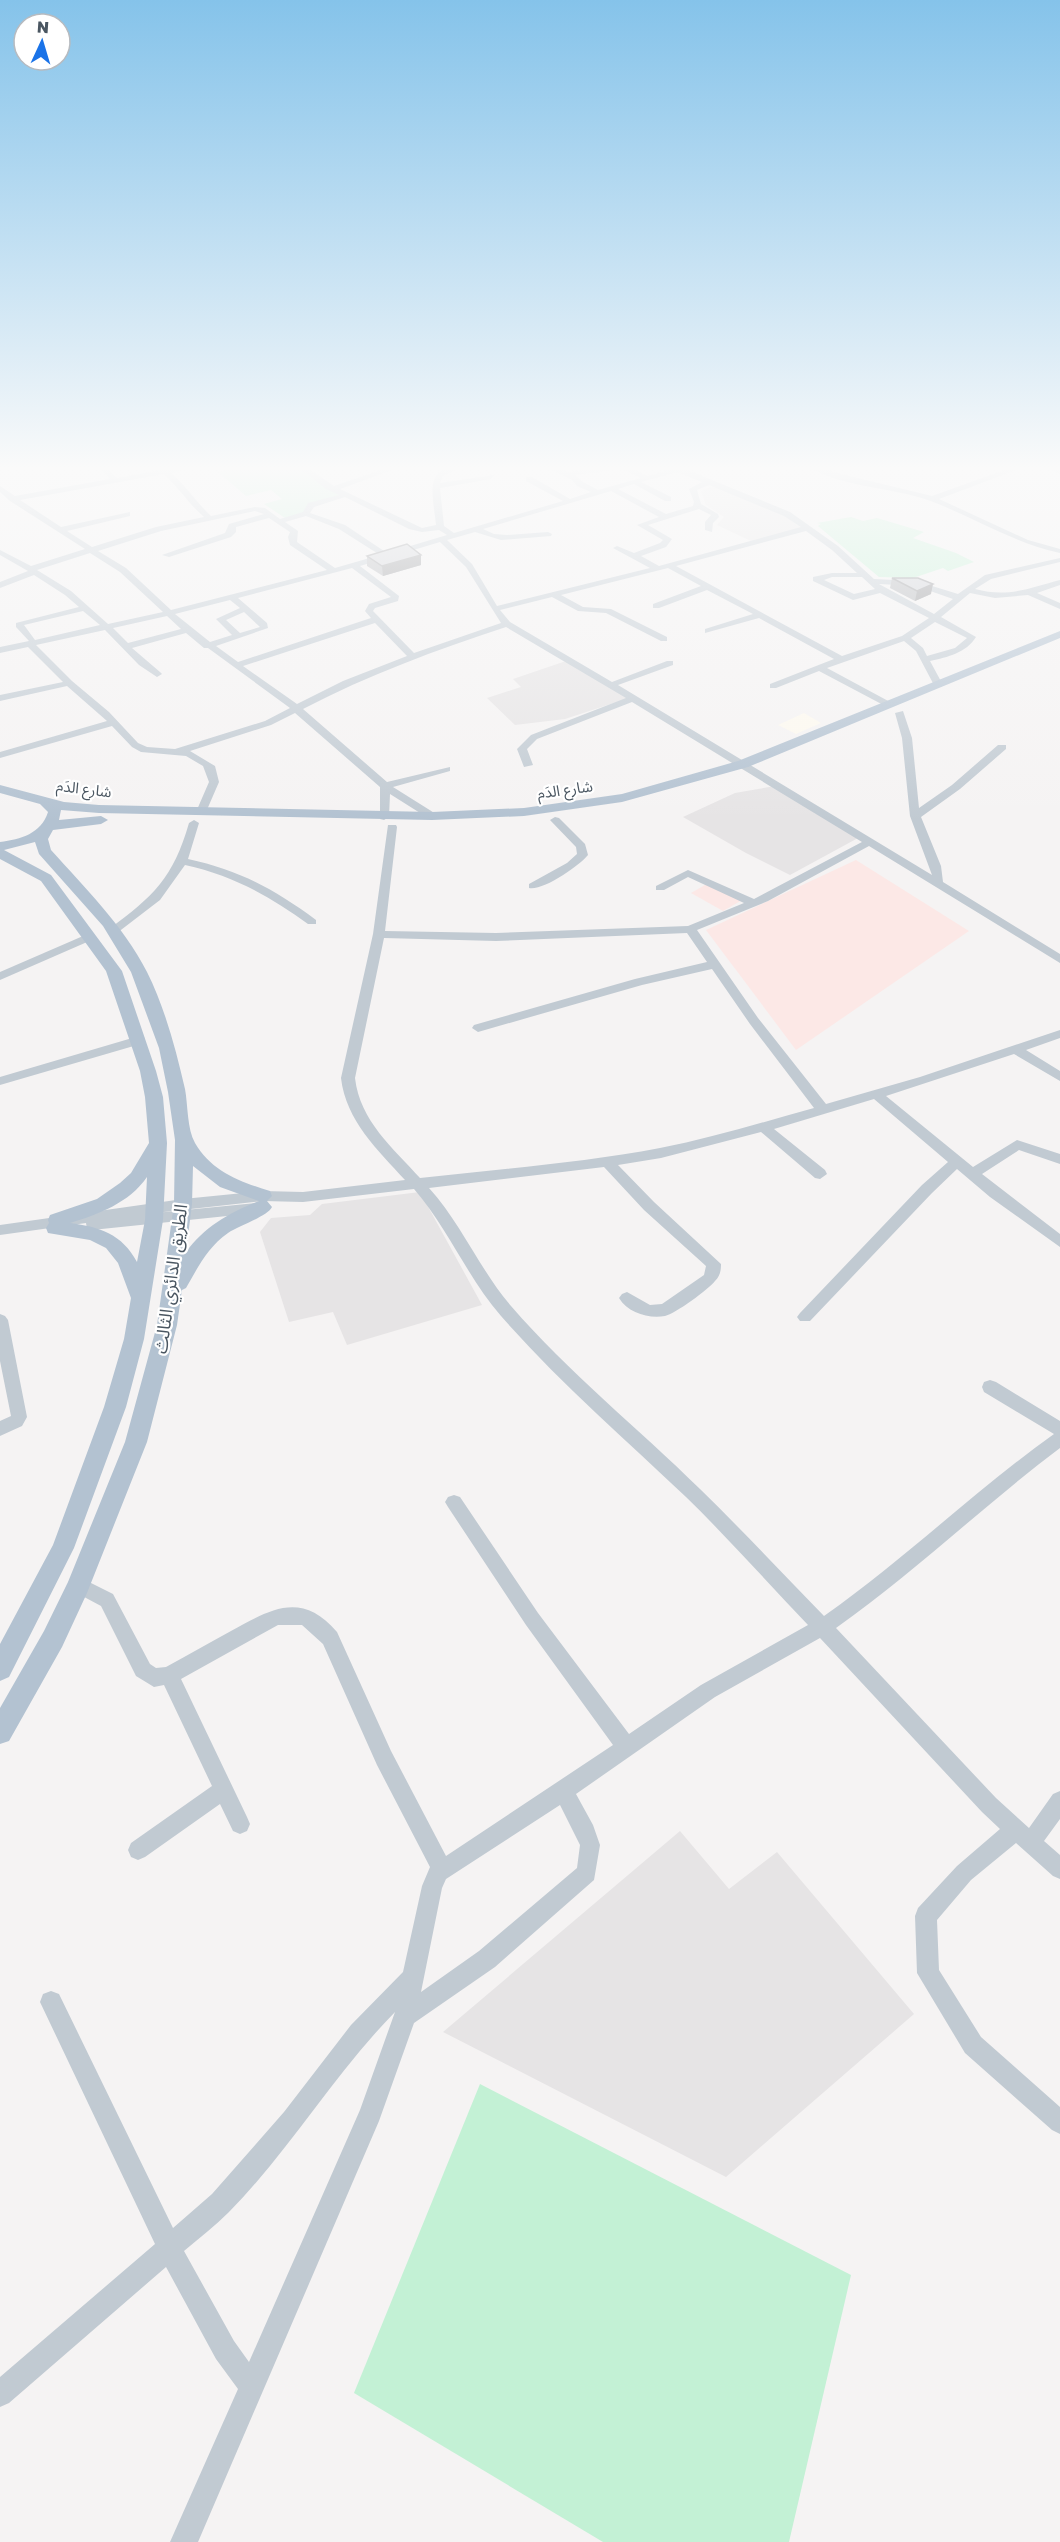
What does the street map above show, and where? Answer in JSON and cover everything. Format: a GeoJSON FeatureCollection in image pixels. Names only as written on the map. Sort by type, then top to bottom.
{"type":"FeatureCollection","features":[{"type":"Feature","properties":{"kind":"main road","name":"شارع الدَم"},"geometry":{"type":"LineString","coordinates":[[894,709],[938,685],[1060,634]]}},
{"type":"Feature","properties":{"kind":"main road","name":"شارع الدَم"},"geometry":{"type":"LineString","coordinates":[[0,789],[63,806],[198,817],[479,826],[555,820],[656,800],[749,768],[894,709],[1060,646]]}},
{"type":"Feature","properties":{"kind":"main road","name":"شارع الدَم"},"geometry":{"type":"LineString","coordinates":[[388,822],[432,816],[524,812],[602,801],[749,768]]}},
{"type":"Feature","properties":{"kind":"main road","name":"الطريق الدائري الثالث"},"geometry":{"type":"LineString","coordinates":[[0,1732],[53,1640],[79,1585],[136,1442],[159,1360],[171,1302],[183,1210],[184,1140],[177,1092],[167,1048],[139,972],[113,931],[68,875],[44,851],[41,839],[55,811],[45,801]]}},
{"type":"Feature","properties":{"kind":"main road","name":"شارع الدَم"},"geometry":{"type":"LineString","coordinates":[[0,846],[20,842],[47,829],[100,820],[198,817]]}},
{"type":"Feature","properties":{"kind":"main road","name":"الطريق الدائري الثالث"},"geometry":{"type":"LineString","coordinates":[[0,852],[46,878],[114,971],[139,1040],[154,1097],[158,1143],[155,1214],[141,1301],[116,1407],[84,1496],[42,1591],[0,1669]]}},
{"type":"Feature","properties":{"kind":"main road"},"geometry":{"type":"LineString","coordinates":[[154,1097],[177,1092]]}},
{"type":"Feature","properties":{"kind":"main road"},"geometry":{"type":"LineString","coordinates":[[184,1140],[198,1162],[221,1182],[263,1202]]}},
{"type":"Feature","properties":{"kind":"main road"},"geometry":{"type":"LineString","coordinates":[[56,1224],[107,1203],[123,1193],[141,1173],[158,1143]]}},
{"type":"Feature","properties":{"kind":"main road"},"geometry":{"type":"LineString","coordinates":[[171,1302],[189,1264],[205,1240],[229,1222],[263,1202]]}},
{"type":"Feature","properties":{"kind":"main road"},"geometry":{"type":"LineString","coordinates":[[56,1224],[90,1232],[115,1243],[131,1268],[141,1301]]}},
{"type":"Feature","properties":{"kind":"street"},"geometry":{"type":"LineString","coordinates":[[55,584],[107,627],[142,663],[157,674]]}},
{"type":"Feature","properties":{"kind":"street"},"geometry":{"type":"LineString","coordinates":[[137,584],[207,646],[297,709],[385,786],[432,816]]}},
{"type":"Feature","properties":{"kind":"street"},"geometry":{"type":"LineString","coordinates":[[0,650],[168,613],[284,584]]}},
{"type":"Feature","properties":{"kind":"street"},"geometry":{"type":"LineString","coordinates":[[380,584],[397,598],[370,608],[369,611],[412,656]]}},
{"type":"Feature","properties":{"kind":"street"},"geometry":{"type":"LineString","coordinates":[[481,584],[495,609],[507,624],[1059,956]]}},
{"type":"Feature","properties":{"kind":"street"},"geometry":{"type":"LineString","coordinates":[[495,609],[603,584]]}},
{"type":"Feature","properties":{"kind":"street"},"geometry":{"type":"LineString","coordinates":[[701,584],[840,659]]}},
{"type":"Feature","properties":{"kind":"street"},"geometry":{"type":"LineString","coordinates":[[826,584],[853,597],[881,590]]}},
{"type":"Feature","properties":{"kind":"street"},"geometry":{"type":"LineString","coordinates":[[874,584],[881,590],[972,638],[955,651],[925,659]]}},
{"type":"Feature","properties":{"kind":"street"},"geometry":{"type":"LineString","coordinates":[[923,584],[959,598]]}},
{"type":"Feature","properties":{"kind":"street"},"geometry":{"type":"LineString","coordinates":[[773,686],[840,659],[905,638],[935,618],[976,584]]}},
{"type":"Feature","properties":{"kind":"street"},"geometry":{"type":"LineString","coordinates":[[970,590],[996,598],[1055,584]]}},
{"type":"Feature","properties":{"kind":"street"},"geometry":{"type":"LineString","coordinates":[[656,606],[707,587]]}},
{"type":"Feature","properties":{"kind":"street"},"geometry":{"type":"LineString","coordinates":[[1028,592],[1060,606]]}},
{"type":"Feature","properties":{"kind":"street"},"geometry":{"type":"LineString","coordinates":[[553,594],[581,609],[609,611],[664,639]]}},
{"type":"Feature","properties":{"kind":"street"},"geometry":{"type":"LineString","coordinates":[[207,646],[264,627],[232,597]]}},
{"type":"Feature","properties":{"kind":"street"},"geometry":{"type":"LineString","coordinates":[[84,608],[19,625],[30,642],[69,682],[114,722],[129,740],[139,748],[155,752],[179,751],[268,723],[339,686],[412,656],[507,624]]}},
{"type":"Feature","properties":{"kind":"street"},"geometry":{"type":"LineString","coordinates":[[237,635],[220,619],[245,609]]}},
{"type":"Feature","properties":{"kind":"street"},"geometry":{"type":"LineString","coordinates":[[708,631],[760,615]]}},
{"type":"Feature","properties":{"kind":"street"},"geometry":{"type":"LineString","coordinates":[[236,665],[276,654],[377,619]]}},
{"type":"Feature","properties":{"kind":"street"},"geometry":{"type":"LineString","coordinates":[[125,647],[187,630]]}},
{"type":"Feature","properties":{"kind":"street"},"geometry":{"type":"LineString","coordinates":[[905,638],[920,650],[938,685]]}},
{"type":"Feature","properties":{"kind":"street"},"geometry":{"type":"LineString","coordinates":[[611,685],[670,663]]}},
{"type":"Feature","properties":{"kind":"street"},"geometry":{"type":"LineString","coordinates":[[820,668],[894,709],[908,736],[915,816],[935,862],[938,885]]}},
{"type":"Feature","properties":{"kind":"street"},"geometry":{"type":"LineString","coordinates":[[0,698],[25,690],[41,691],[69,682]]}},
{"type":"Feature","properties":{"kind":"street"},"geometry":{"type":"LineString","coordinates":[[528,765],[522,749],[534,737],[633,698]]}},
{"type":"Feature","properties":{"kind":"street"},"geometry":{"type":"LineString","coordinates":[[0,755],[114,722]]}},
{"type":"Feature","properties":{"kind":"street"},"geometry":{"type":"LineString","coordinates":[[915,816],[956,787],[1002,747]]}},
{"type":"Feature","properties":{"kind":"street"},"geometry":{"type":"LineString","coordinates":[[113,931],[158,898],[183,861],[198,817],[214,782],[211,768],[200,758],[179,751]]}},
{"type":"Feature","properties":{"kind":"street"},"geometry":{"type":"LineString","coordinates":[[385,786],[446,768]]}},
{"type":"Feature","properties":{"kind":"street"},"geometry":{"type":"LineString","coordinates":[[385,786],[388,822],[379,934],[349,1070],[348,1088],[357,1112],[367,1129],[447,1219],[486,1286],[507,1312],[586,1393],[694,1494],[823,1627],[989,1805],[1060,1869]]}},
{"type":"Feature","properties":{"kind":"street"},"geometry":{"type":"LineString","coordinates":[[533,886],[571,865],[583,855],[581,846],[555,820]]}},
{"type":"Feature","properties":{"kind":"street"},"geometry":{"type":"LineString","coordinates":[[379,934],[496,937],[690,929],[753,903],[869,842]]}},
{"type":"Feature","properties":{"kind":"street"},"geometry":{"type":"LineString","coordinates":[[183,861],[220,870],[257,883],[312,922]]}},
{"type":"Feature","properties":{"kind":"street"},"geometry":{"type":"LineString","coordinates":[[660,888],[688,873],[753,903]]}},
{"type":"Feature","properties":{"kind":"street"},"geometry":{"type":"LineString","coordinates":[[690,929],[754,1021],[823,1110]]}},
{"type":"Feature","properties":{"kind":"street"},"geometry":{"type":"LineString","coordinates":[[0,976],[90,937]]}},
{"type":"Feature","properties":{"kind":"street"},"geometry":{"type":"LineString","coordinates":[[478,1028],[639,982],[716,964]]}},
{"type":"Feature","properties":{"kind":"street"},"geometry":{"type":"LineString","coordinates":[[0,1230],[607,1162],[661,1153],[877,1095],[1060,1034]]}},
{"type":"Feature","properties":{"kind":"street"},"geometry":{"type":"LineString","coordinates":[[0,1081],[139,1040]]}},
{"type":"Feature","properties":{"kind":"street"},"geometry":{"type":"LineString","coordinates":[[1016,1050],[1060,1077]]}},
{"type":"Feature","properties":{"kind":"street"},"geometry":{"type":"LineString","coordinates":[[877,1095],[995,1193],[1060,1242]]}},
{"type":"Feature","properties":{"kind":"street"},"geometry":{"type":"LineString","coordinates":[[763,1127],[820,1174]]}},
{"type":"Feature","properties":{"kind":"street"},"geometry":{"type":"LineString","coordinates":[[972,1174],[1017,1146],[1028,1146],[1060,1159]]}},
{"type":"Feature","properties":{"kind":"street"},"geometry":{"type":"LineString","coordinates":[[806,1317],[927,1189],[958,1161]]}},
{"type":"Feature","properties":{"kind":"street"},"geometry":{"type":"LineString","coordinates":[[607,1162],[649,1206],[714,1264],[713,1274],[709,1279],[664,1310],[648,1311],[627,1298]]}},
{"type":"Feature","properties":{"kind":"street"},"geometry":{"type":"LineString","coordinates":[[0,1320],[19,1417],[0,1430]]}},
{"type":"Feature","properties":{"kind":"street"},"geometry":{"type":"LineString","coordinates":[[990,1387],[1060,1429]]}},
{"type":"Feature","properties":{"kind":"street"},"geometry":{"type":"LineString","coordinates":[[441,1868],[445,1869],[505,1830],[708,1691],[823,1627],[880,1587],[1008,1478],[1060,1439]]}},
{"type":"Feature","properties":{"kind":"street"},"geometry":{"type":"LineString","coordinates":[[454,1502],[532,1618],[626,1747]]}},
{"type":"Feature","properties":{"kind":"street"},"geometry":{"type":"LineString","coordinates":[[79,1585],[107,1600],[143,1670],[154,1678],[168,1675],[275,1617],[296,1615],[313,1620],[330,1638],[384,1758],[441,1868]]}},
{"type":"Feature","properties":{"kind":"street"},"geometry":{"type":"LineString","coordinates":[[168,1675],[222,1791],[240,1824]]}},
{"type":"Feature","properties":{"kind":"street"},"geometry":{"type":"LineString","coordinates":[[138,1850],[222,1791]]}},
{"type":"Feature","properties":{"kind":"street"},"geometry":{"type":"LineString","coordinates":[[405,2016],[487,1959],[556,1902],[586,1873],[590,1845],[586,1832],[563,1791]]}},
{"type":"Feature","properties":{"kind":"street"},"geometry":{"type":"LineString","coordinates":[[1060,1801],[1024,1836],[964,1873],[926,1916],[928,1973],[973,2045],[1060,2122]]}},
{"type":"Feature","properties":{"kind":"street"},"geometry":{"type":"LineString","coordinates":[[185,2542],[371,2113],[405,2016],[432,1886],[441,1868]]}},
{"type":"Feature","properties":{"kind":"street"},"geometry":{"type":"LineString","coordinates":[[0,2394],[221,2203],[292,2120],[359,2033],[413,1978]]}},
{"type":"Feature","properties":{"kind":"street"},"geometry":{"type":"LineString","coordinates":[[51,2002],[170,2248],[225,2350],[252,2387]]}},
{"type":"Feature","properties":{"kind":"shaded area"},"geometry":{"type":"Polygon","coordinates":[[[566,661],[629,698],[565,719],[515,725],[487,698],[521,687],[513,679],[566,661]]]}},
{"type":"Feature","properties":{"kind":"shaded area"},"geometry":{"type":"Polygon","coordinates":[[[804,713],[821,723],[796,734],[778,725],[804,713]]]}},
{"type":"Feature","properties":{"kind":"shaded area"},"geometry":{"type":"Polygon","coordinates":[[[775,786],[858,838],[790,875],[683,817],[735,793],[775,786]]]}},
{"type":"Feature","properties":{"kind":"shaded area"},"geometry":{"type":"Polygon","coordinates":[[[856,860],[969,931],[796,1050],[706,930],[856,860]]]}},
{"type":"Feature","properties":{"kind":"shaded area"},"geometry":{"type":"Polygon","coordinates":[[[712,881],[744,899],[723,911],[691,893],[712,881]]]}},
{"type":"Feature","properties":{"kind":"shaded area"},"geometry":{"type":"Polygon","coordinates":[[[420,1192],[482,1305],[347,1345],[333,1312],[289,1322],[260,1232],[271,1218],[310,1215],[322,1204],[420,1192]]]}},
{"type":"Feature","properties":{"kind":"shaded area"},"geometry":{"type":"Polygon","coordinates":[[[680,1831],[729,1889],[777,1852],[914,2014],[726,2177],[443,2032],[680,1831]]]}},
{"type":"Feature","properties":{"kind":"green space"},"geometry":{"type":"Polygon","coordinates":[[[480,2084],[851,2275],[789,2542],[603,2542],[354,2393],[480,2084]]]}},
{"type":"Feature","properties":{"kind":"building"},"geometry":{"type":"Polygon","coordinates":[[[903,584],[933,584],[917,591],[903,584]]]}}]}
